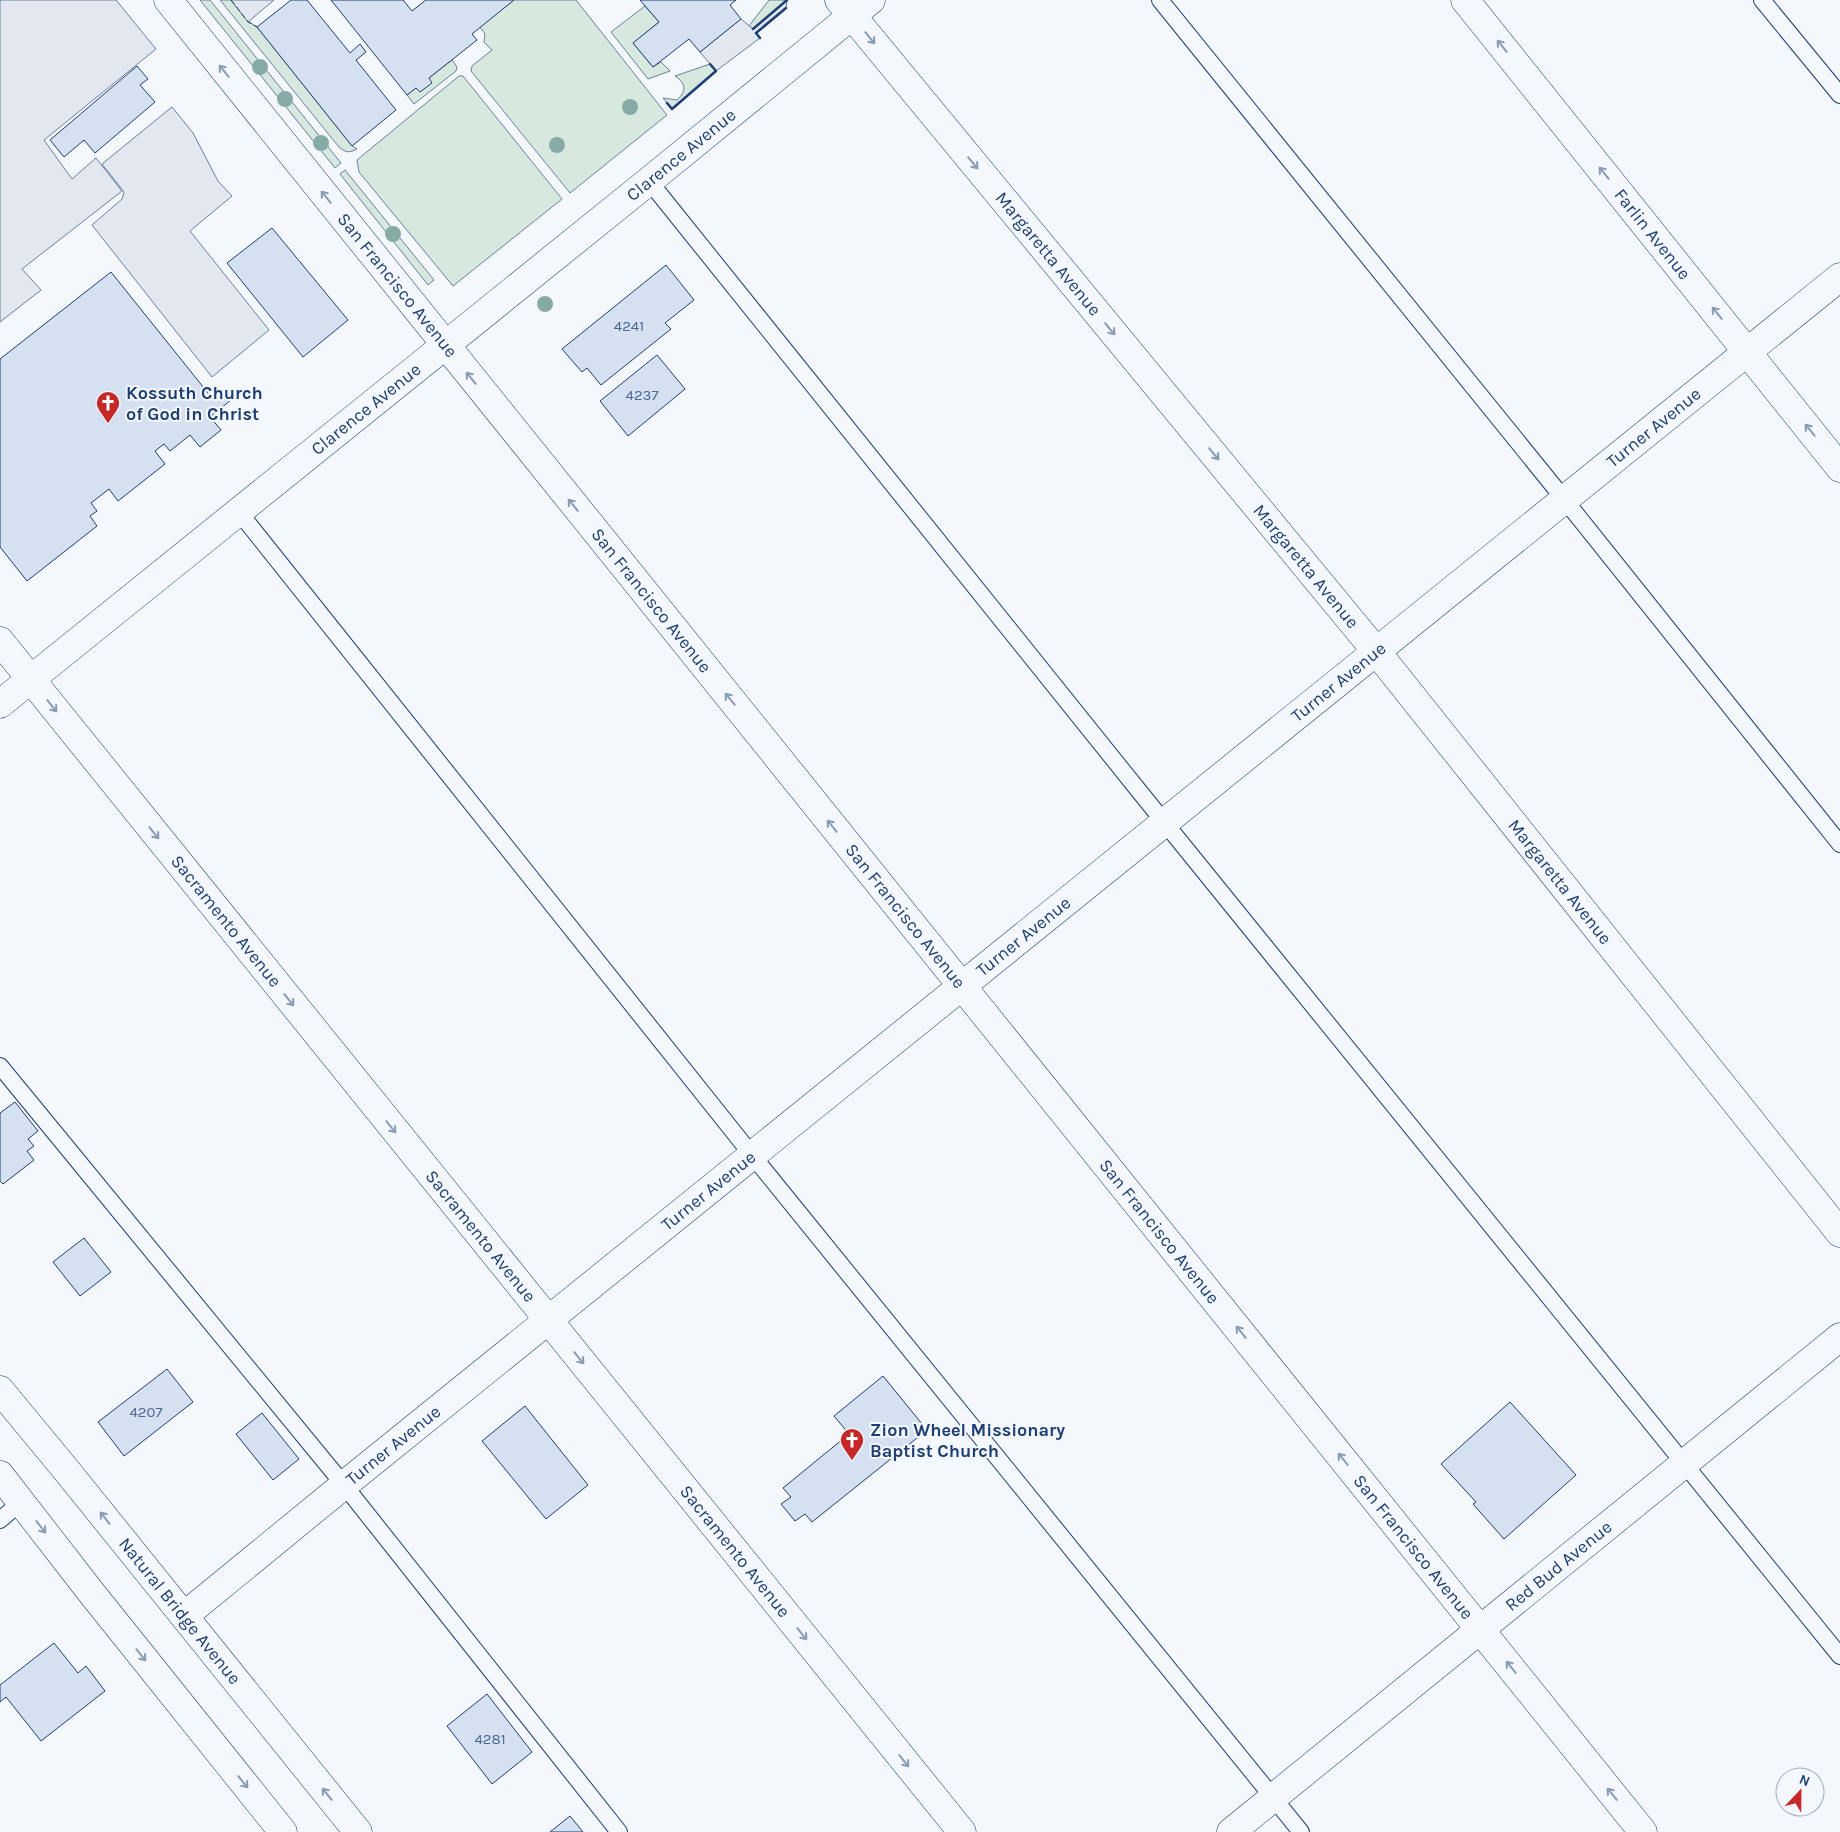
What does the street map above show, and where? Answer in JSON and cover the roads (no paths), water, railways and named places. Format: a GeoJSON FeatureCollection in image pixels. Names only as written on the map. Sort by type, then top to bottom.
{"type":"FeatureCollection","features":[{"type":"Feature","properties":{"kind":"street","name":"San Francisco Avenue"},"geometry":{"type":"LineString","coordinates":[[168,0],[1643,1832]]}},
{"type":"Feature","properties":{"kind":"street","name":"Farlin Avenue"},"geometry":{"type":"LineString","coordinates":[[1465,0],[1840,468]]}},
{"type":"Feature","properties":{"kind":"street","name":"Clarence Avenue"},"geometry":{"type":"LineString","coordinates":[[0,704],[649,181],[854,5]]}},
{"type":"Feature","properties":{"kind":"street","name":"Margaretta Avenue"},"geometry":{"type":"LineString","coordinates":[[854,5],[1376,651],[1840,1233]]}},
{"type":"Feature","properties":{"kind":"street","name":"Turner Avenue"},"geometry":{"type":"LineString","coordinates":[[184,1616],[344,1484],[1840,277]]}},
{"type":"Feature","properties":{"kind":"street","name":"Sacramento Avenue"},"geometry":{"type":"LineString","coordinates":[[0,641],[962,1832]]}},
{"type":"Feature","properties":{"kind":"street","name":"Red Bud Avenue"},"geometry":{"type":"LineString","coordinates":[[1231,1832],[1840,1337]]}},
{"type":"Feature","properties":{"kind":"street","name":"Natural Bridge Avenue"},"geometry":{"type":"LineString","coordinates":[[0,1390],[358,1832]]}},
{"type":"Feature","properties":{"kind":"street"},"geometry":{"type":"LineString","coordinates":[[0,1475],[90,1591],[283,1832]]}},
{"type":"Feature","properties":{"kind":"lane"},"geometry":{"type":"LineString","coordinates":[[1160,0],[1564,499],[1840,844]]}},
{"type":"Feature","properties":{"kind":"lane"},"geometry":{"type":"LineString","coordinates":[[1762,0],[1840,95]]}},
{"type":"Feature","properties":{"kind":"lane"},"geometry":{"type":"LineString","coordinates":[[649,181],[1164,822],[1840,1656]]}},
{"type":"Feature","properties":{"kind":"lane"},"geometry":{"type":"LineString","coordinates":[[239,512],[752,1155],[1301,1832]]}},
{"type":"Feature","properties":{"kind":"lane"},"geometry":{"type":"LineString","coordinates":[[0,1066],[344,1484],[619,1832]]}},
{"type":"Feature","properties":{"kind":"lane"},"geometry":{"type":"LineString","coordinates":[[0,1520],[21,1502]]}},
{"type":"Feature","properties":{"kind":"place","name":"Kossuth Church of God in Christ"},"geometry":{"type":"Point","coordinates":[108,424]}},
{"type":"Feature","properties":{"kind":"place","name":"Zion Wheel Missionary Baptist Church"},"geometry":{"type":"Point","coordinates":[852,1461]}}]}
